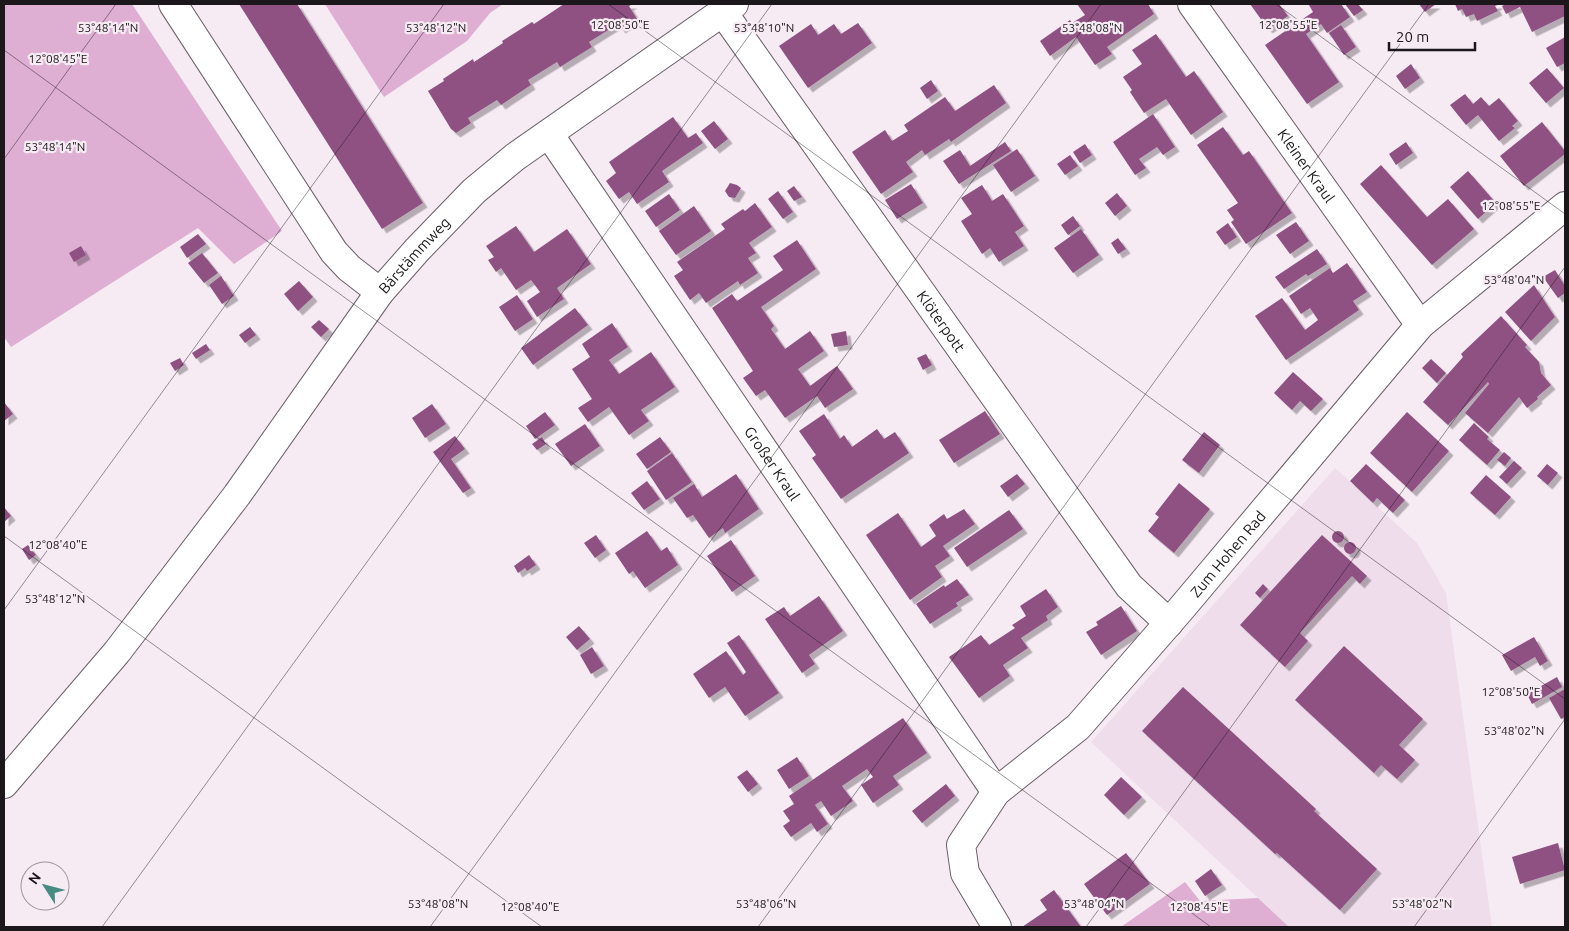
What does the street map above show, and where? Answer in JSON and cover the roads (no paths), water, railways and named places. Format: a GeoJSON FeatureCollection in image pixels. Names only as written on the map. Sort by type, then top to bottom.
{"type":"FeatureCollection","features":[{"type":"Feature","properties":{"kind":"street","name":"Bärstämmweg"},"geometry":{"type":"LineString","coordinates":[[173,4],[334,252],[349,268],[380,292],[417,250],[474,191],[516,157],[728,8]]}},
{"type":"Feature","properties":{"kind":"street","name":"Kleiner Kraul"},"geometry":{"type":"LineString","coordinates":[[1192,4],[1420,325]]}},
{"type":"Feature","properties":{"kind":"street","name":"Klöterpott"},"geometry":{"type":"LineString","coordinates":[[728,8],[1129,586],[1169,623]]}},
{"type":"Feature","properties":{"kind":"street","name":"Großer Kraul"},"geometry":{"type":"LineString","coordinates":[[549,134],[996,792]]}},
{"type":"Feature","properties":{"kind":"street","name":"Zum Hohen Rad"},"geometry":{"type":"LineString","coordinates":[[997,927],[965,873],[961,845],[996,792],[1078,727],[1169,623],[1420,325],[1565,206]]}},
{"type":"Feature","properties":{"kind":"street"},"geometry":{"type":"LineString","coordinates":[[4,784],[117,652],[141,621],[237,495],[380,292]]}}]}
